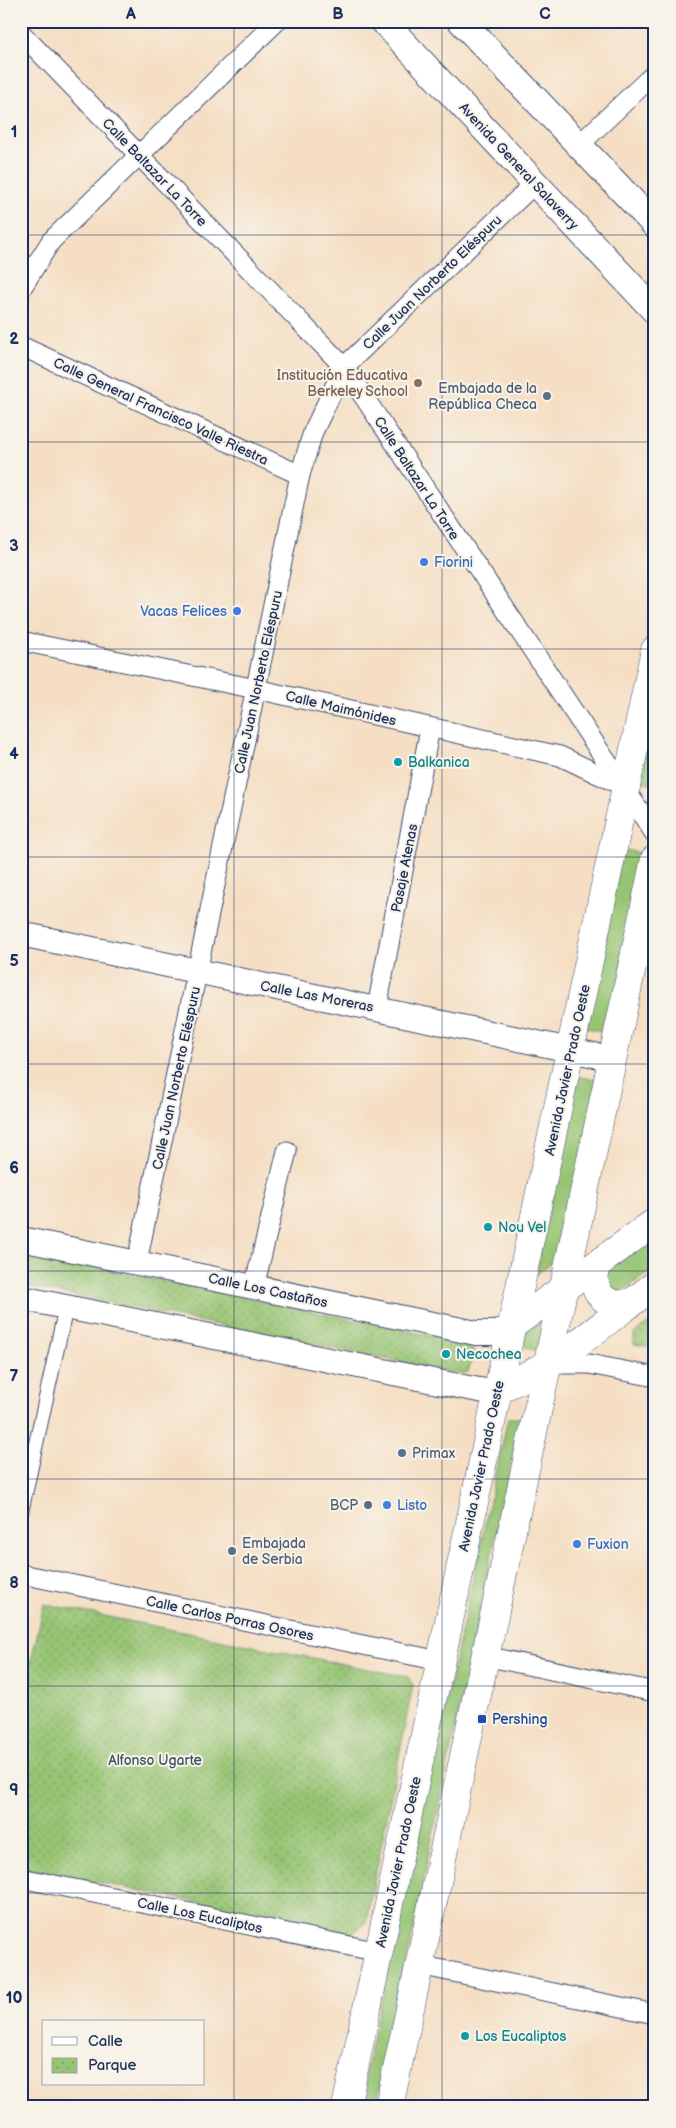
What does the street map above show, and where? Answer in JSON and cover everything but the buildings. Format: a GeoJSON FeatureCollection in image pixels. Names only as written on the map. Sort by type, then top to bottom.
{"type":"FeatureCollection","features":[{"type":"Feature","properties":{"kind":"main road","name":"Avenida General Salaverry"},"geometry":{"type":"LineString","coordinates":[[383,21],[655,311]]}},
{"type":"Feature","properties":{"kind":"main road"},"geometry":{"type":"LineString","coordinates":[[461,21],[655,225]]}},
{"type":"Feature","properties":{"kind":"main road","name":"Avenida Javier Prado Oeste"},"geometry":{"type":"LineString","coordinates":[[346,2107],[655,650]]}},
{"type":"Feature","properties":{"kind":"main road"},"geometry":{"type":"LineString","coordinates":[[389,2107],[655,859]]}},
{"type":"Feature","properties":{"kind":"main road"},"geometry":{"type":"LineString","coordinates":[[512,1325],[655,1222]]}},
{"type":"Feature","properties":{"kind":"main road"},"geometry":{"type":"LineString","coordinates":[[601,1261],[595,1273],[597,1292],[605,1300],[615,1305],[631,1302]]}},
{"type":"Feature","properties":{"kind":"main road"},"geometry":{"type":"LineString","coordinates":[[498,1389],[524,1378],[548,1364],[655,1285]]}},
{"type":"Feature","properties":{"kind":"street"},"geometry":{"type":"LineString","coordinates":[[21,289],[51,241],[140,157],[277,21]]}},
{"type":"Feature","properties":{"kind":"street","name":"Calle Baltazar La Torre"},"geometry":{"type":"LineString","coordinates":[[21,32],[28,43],[344,367],[655,834]]}},
{"type":"Feature","properties":{"kind":"street"},"geometry":{"type":"LineString","coordinates":[[579,145],[655,73]]}},
{"type":"Feature","properties":{"kind":"street","name":"Calle Juan Norberto Eléspuru"},"geometry":{"type":"LineString","coordinates":[[137,1262],[300,475],[313,432],[344,367],[535,184]]}},
{"type":"Feature","properties":{"kind":"street","name":"Calle General Francisco Valle Riestra"},"geometry":{"type":"LineString","coordinates":[[21,346],[300,475]]}},
{"type":"Feature","properties":{"kind":"street","name":"Calle Maimónides"},"geometry":{"type":"LineString","coordinates":[[21,641],[256,689],[560,756],[626,788]]}},
{"type":"Feature","properties":{"kind":"street","name":"Pasaje Atenas"},"geometry":{"type":"LineString","coordinates":[[377,1008],[430,728]]}},
{"type":"Feature","properties":{"kind":"street","name":"Calle Las Moreras"},"geometry":{"type":"LineString","coordinates":[[21,934],[613,1059]]}},
{"type":"Feature","properties":{"kind":"street"},"geometry":{"type":"LineString","coordinates":[[254,1287],[287,1151]]}},
{"type":"Feature","properties":{"kind":"street","name":"Calle Los Castaños"},"geometry":{"type":"LineString","coordinates":[[21,1239],[476,1333],[498,1333],[512,1325]]}},
{"type":"Feature","properties":{"kind":"street"},"geometry":{"type":"LineString","coordinates":[[21,1298],[463,1387],[485,1391],[498,1389]]}},
{"type":"Feature","properties":{"kind":"street"},"geometry":{"type":"LineString","coordinates":[[21,1512],[66,1307]]}},
{"type":"Feature","properties":{"kind":"street"},"geometry":{"type":"LineString","coordinates":[[548,1364],[589,1364],[655,1377]]}},
{"type":"Feature","properties":{"kind":"street","name":"Calle Carlos Porras Osores"},"geometry":{"type":"LineString","coordinates":[[22,1580],[440,1662]]}},
{"type":"Feature","properties":{"kind":"street"},"geometry":{"type":"LineString","coordinates":[[485,1656],[655,1692]]}},
{"type":"Feature","properties":{"kind":"street","name":"Calle Los Eucaliptos"},"geometry":{"type":"LineString","coordinates":[[21,1878],[379,1952]]}},
{"type":"Feature","properties":{"kind":"street"},"geometry":{"type":"LineString","coordinates":[[419,1965],[655,2014]]}},
{"type":"Feature","properties":{"kind":"green space"},"geometry":{"type":"Polygon","coordinates":[[[655,699],[655,785],[638,780],[655,699]]]}},
{"type":"Feature","properties":{"kind":"green space"},"geometry":{"type":"Polygon","coordinates":[[[619,849],[642,853],[609,1033],[587,1028],[619,849]]]}},
{"type":"Feature","properties":{"kind":"green space"},"geometry":{"type":"Polygon","coordinates":[[[576,1076],[603,1081],[562,1254],[536,1275],[576,1076]]]}},
{"type":"Feature","properties":{"kind":"green space"},"geometry":{"type":"Polygon","coordinates":[[[655,1235],[655,1269],[616,1295],[604,1290],[606,1270],[655,1235]]]}},
{"type":"Feature","properties":{"kind":"green space"},"geometry":{"type":"Polygon","coordinates":[[[21,1252],[466,1343],[474,1351],[468,1372],[460,1374],[21,1285],[21,1252]]]}},
{"type":"Feature","properties":{"kind":"green space"},"geometry":{"type":"Polygon","coordinates":[[[655,1318],[655,1348],[634,1344],[634,1334],[655,1318]]]}},
{"type":"Feature","properties":{"kind":"green space"},"geometry":{"type":"Polygon","coordinates":[[[541,1322],[546,1328],[540,1347],[534,1350],[526,1348],[524,1340],[526,1332],[541,1322]]]}},
{"type":"Feature","properties":{"kind":"green space"},"geometry":{"type":"Polygon","coordinates":[[[508,1418],[520,1418],[376,2107],[366,2107],[366,2069],[508,1418]]]}},
{"type":"Feature","properties":{"kind":"green space","name":"Alfonso Ugarte"},"geometry":{"type":"Polygon","coordinates":[[[44,1604],[408,1677],[413,1685],[366,1923],[352,1933],[21,1867],[21,1705],[44,1604]]]}},
{"type":"Feature","properties":{"kind":"place","name":"Institución Educativa Berkeley School"},"geometry":{"type":"Point","coordinates":[418,383]}},
{"type":"Feature","properties":{"kind":"place","name":"Embajada de la República Checa"},"geometry":{"type":"Point","coordinates":[547,396]}},
{"type":"Feature","properties":{"kind":"place","name":"Fiorini"},"geometry":{"type":"Point","coordinates":[424,562]}},
{"type":"Feature","properties":{"kind":"place","name":"Vacas Felices"},"geometry":{"type":"Point","coordinates":[237,611]}},
{"type":"Feature","properties":{"kind":"place","name":"Balkanica"},"geometry":{"type":"Point","coordinates":[398,762]}},
{"type":"Feature","properties":{"kind":"place","name":"Nou Vel"},"geometry":{"type":"Point","coordinates":[488,1227]}},
{"type":"Feature","properties":{"kind":"place","name":"Necochea"},"geometry":{"type":"Point","coordinates":[446,1354]}},
{"type":"Feature","properties":{"kind":"place","name":"Primax"},"geometry":{"type":"Point","coordinates":[402,1453]}},
{"type":"Feature","properties":{"kind":"place","name":"BCP"},"geometry":{"type":"Point","coordinates":[368,1505]}},
{"type":"Feature","properties":{"kind":"place","name":"Listo"},"geometry":{"type":"Point","coordinates":[387,1505]}},
{"type":"Feature","properties":{"kind":"place","name":"Fuxion"},"geometry":{"type":"Point","coordinates":[577,1544]}},
{"type":"Feature","properties":{"kind":"place","name":"Embajada de Serbia"},"geometry":{"type":"Point","coordinates":[232,1551]}},
{"type":"Feature","properties":{"kind":"place","name":"Pershing"},"geometry":{"type":"Point","coordinates":[482,1719]}},
{"type":"Feature","properties":{"kind":"place","name":"Los Eucaliptos"},"geometry":{"type":"Point","coordinates":[465,2036]}}]}
